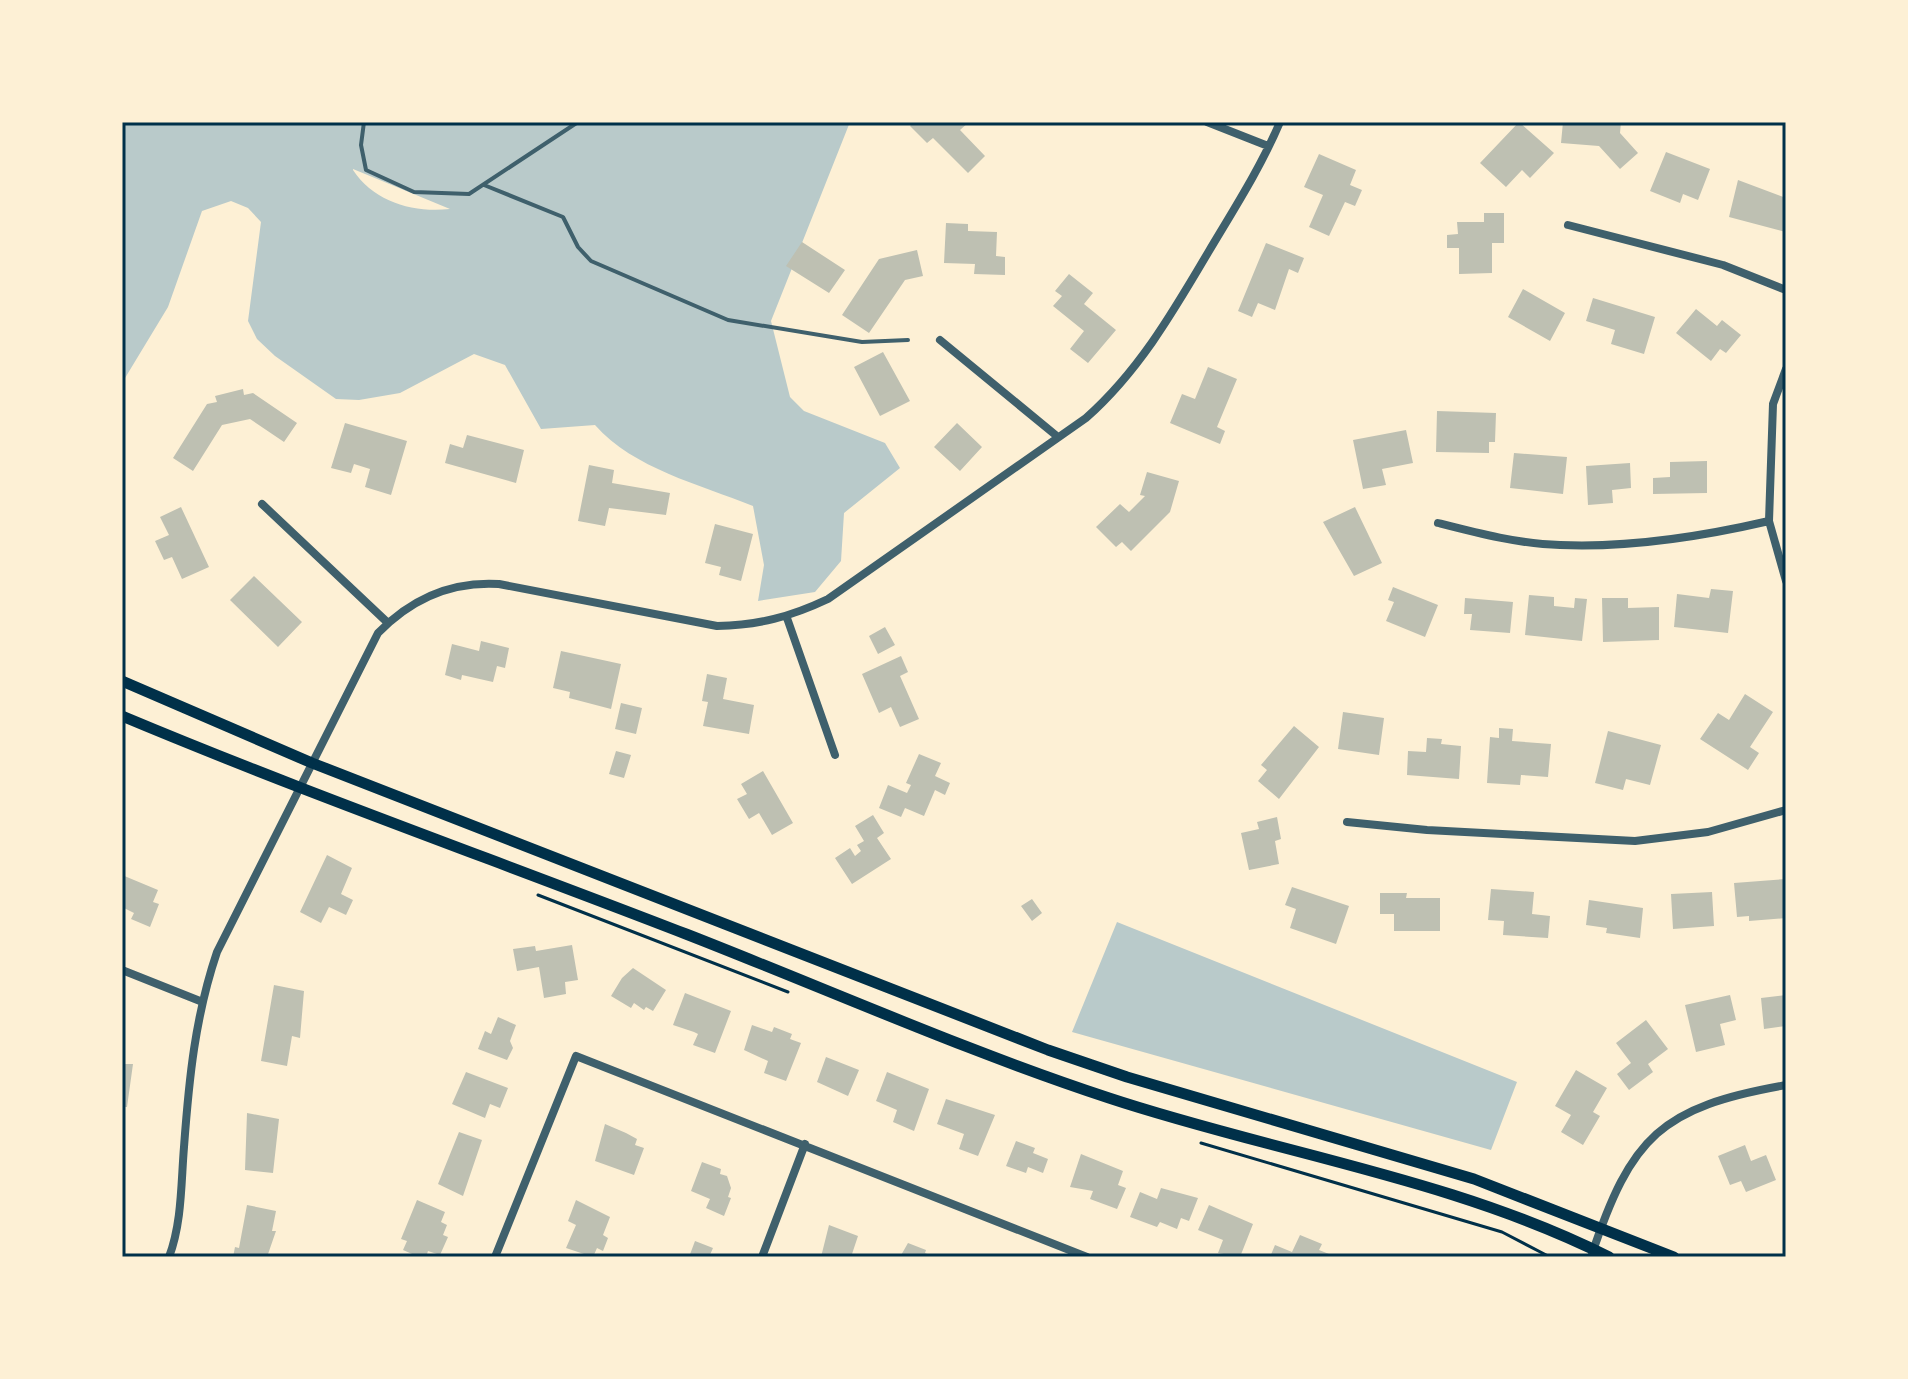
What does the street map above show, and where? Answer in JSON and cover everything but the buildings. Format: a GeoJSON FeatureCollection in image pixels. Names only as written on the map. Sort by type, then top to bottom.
{"type":"FeatureCollection","features":[{"type":"Feature","properties":{"kind":"main road"},"geometry":{"type":"LineString","coordinates":[[122,681],[312,763],[1048,1050],[1127,1077],[1474,1179],[1674,1257]]}},
{"type":"Feature","properties":{"kind":"main road"},"geometry":{"type":"LineString","coordinates":[[122,716],[298,790],[632,913],[1065,1083],[1165,1115],[1504,1210],[1609,1257]]}},
{"type":"Feature","properties":{"kind":"street"},"geometry":{"type":"LineString","coordinates":[[1207,122],[1268,146]]}},
{"type":"Feature","properties":{"kind":"street"},"geometry":{"type":"LineString","coordinates":[[169,1257],[178,1221],[192,1046],[200,1001],[217,952],[364,655],[388,623],[418,600],[474,583],[499,584],[717,626],[754,625],[787,618],[828,599],[1094,411],[1134,371],[1166,323],[1280,122]]}},
{"type":"Feature","properties":{"kind":"street"},"geometry":{"type":"LineString","coordinates":[[1568,225],[1723,265],[1786,290]]}},
{"type":"Feature","properties":{"kind":"street"},"geometry":{"type":"LineString","coordinates":[[940,340],[1058,437]]}},
{"type":"Feature","properties":{"kind":"street"},"geometry":{"type":"LineString","coordinates":[[1786,369],[1773,404],[1769,521],[1786,581]]}},
{"type":"Feature","properties":{"kind":"street"},"geometry":{"type":"LineString","coordinates":[[262,504],[388,623]]}},
{"type":"Feature","properties":{"kind":"street"},"geometry":{"type":"LineString","coordinates":[[1438,523],[1559,545],[1699,538],[1769,521]]}},
{"type":"Feature","properties":{"kind":"street"},"geometry":{"type":"LineString","coordinates":[[787,618],[835,755]]}},
{"type":"Feature","properties":{"kind":"street"},"geometry":{"type":"LineString","coordinates":[[1347,822],[1427,830],[1635,841],[1708,832],[1786,810]]}},
{"type":"Feature","properties":{"kind":"street"},"geometry":{"type":"LineString","coordinates":[[122,970],[200,1001]]}},
{"type":"Feature","properties":{"kind":"street"},"geometry":{"type":"LineString","coordinates":[[495,1257],[576,1056],[1084,1256]]}},
{"type":"Feature","properties":{"kind":"street"},"geometry":{"type":"LineString","coordinates":[[1593,1249],[1637,1153],[1668,1123],[1702,1104],[1786,1085]]}},
{"type":"Feature","properties":{"kind":"street"},"geometry":{"type":"LineString","coordinates":[[762,1257],[805,1144]]}},
{"type":"Feature","properties":{"kind":"lane"},"geometry":{"type":"LineString","coordinates":[[364,122],[361,145],[366,170],[414,192],[442,194],[469,194],[578,122]]}},
{"type":"Feature","properties":{"kind":"lane"},"geometry":{"type":"LineString","coordinates":[[484,185],[563,217],[578,247],[591,261],[706,312],[745,324],[862,342],[908,340]]}},
{"type":"Feature","properties":{"kind":"shaded area"},"geometry":{"type":"Polygon","coordinates":[[[122,122],[850,122],[771,321],[790,397],[804,411],[885,443],[900,468],[844,513],[841,561],[815,592],[758,601],[764,565],[753,506],[648,464],[611,440],[595,425],[541,429],[505,365],[474,354],[400,393],[359,400],[336,399],[275,356],[257,339],[248,321],[261,222],[248,208],[231,201],[202,211],[168,307],[122,383],[122,122]],[[353,169],[372,190],[396,203],[422,209],[450,209],[353,169]]]}},
{"type":"Feature","properties":{"kind":"shaded area"},"geometry":{"type":"Polygon","coordinates":[[[1117,922],[1517,1082],[1491,1150],[1072,1032],[1117,922]]]}},
{"type":"Feature","properties":{"kind":"waterway"},"geometry":{"type":"LineString","coordinates":[[198,122],[239,122]]}}]}
